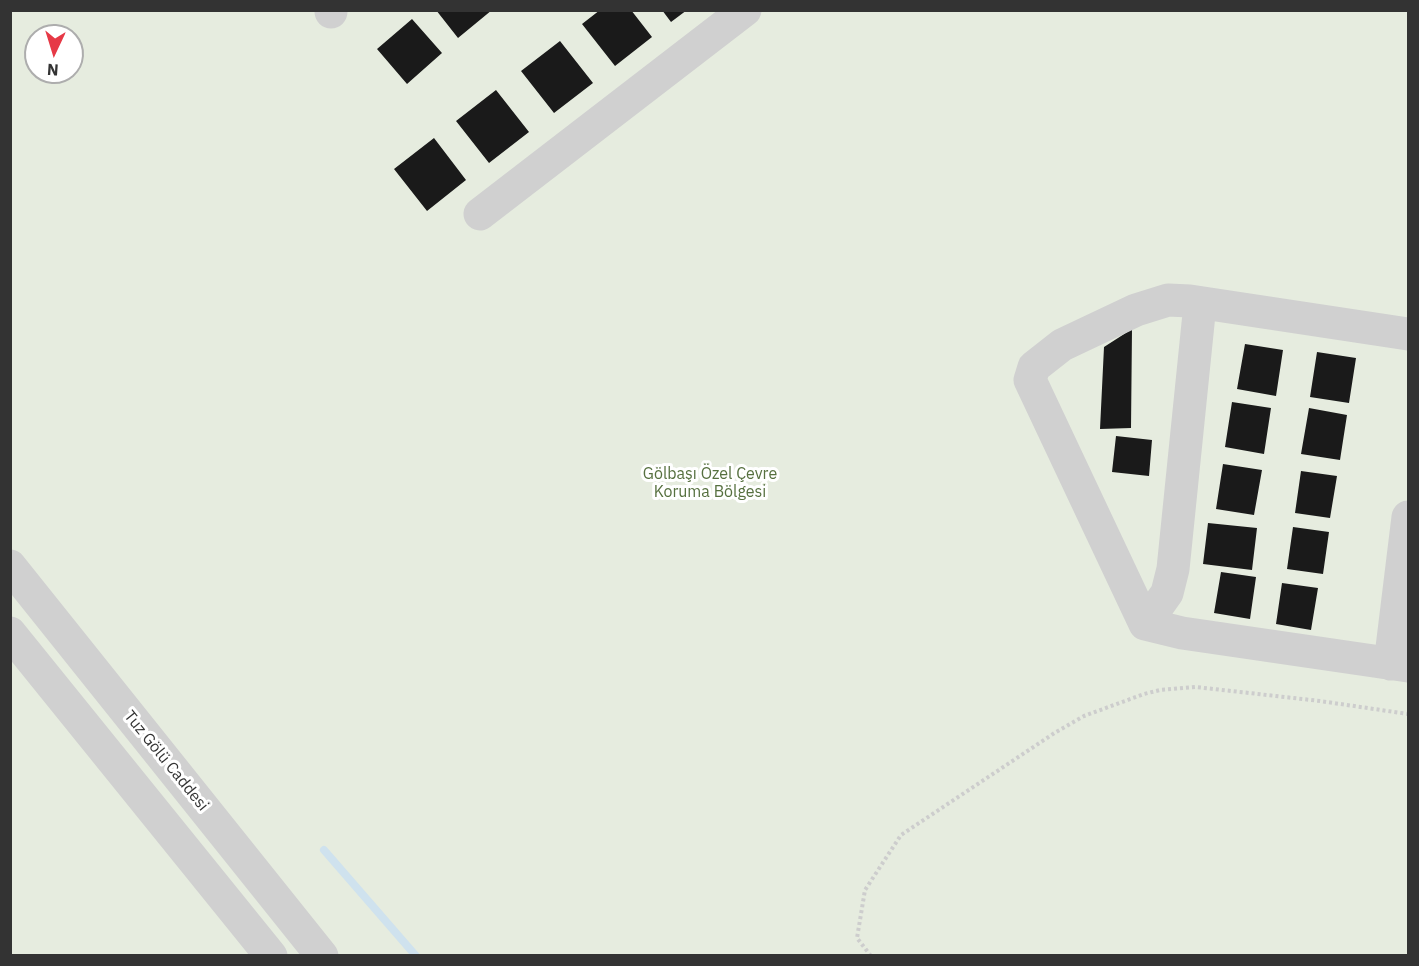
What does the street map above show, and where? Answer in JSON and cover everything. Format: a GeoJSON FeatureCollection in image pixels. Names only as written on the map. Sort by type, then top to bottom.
{"type":"FeatureCollection","features":[{"type":"Feature","properties":{"kind":"street"},"geometry":{"type":"LineString","coordinates":[[480,214],[745,10]]}},
{"type":"Feature","properties":{"kind":"street"},"geometry":{"type":"LineString","coordinates":[[1145,624],[1030,380],[1034,367],[1062,345],[1136,310],[1168,300],[1190,301],[1408,334]]}},
{"type":"Feature","properties":{"kind":"street"},"geometry":{"type":"LineString","coordinates":[[1145,624],[1167,593],[1173,569],[1200,304]]}},
{"type":"Feature","properties":{"kind":"street"},"geometry":{"type":"LineString","coordinates":[[1145,624],[1182,633],[1399,665],[1408,517]]}},
{"type":"Feature","properties":{"kind":"street","name":"Tuz Gölü Caddesi"},"geometry":{"type":"LineString","coordinates":[[10,566],[322,956]]}},
{"type":"Feature","properties":{"kind":"street"},"geometry":{"type":"LineString","coordinates":[[10,633],[271,956]]}},
{"type":"Feature","properties":{"kind":"path"},"geometry":{"type":"LineString","coordinates":[[871,956],[857,938],[865,890],[901,835],[1056,732],[1084,716],[1113,704],[1160,690],[1196,687],[1408,714]]}},
{"type":"Feature","properties":{"kind":"green space","name":"Gölbaşı Özel Çevre Koruma Bölgesi"},"geometry":{"type":"Polygon","coordinates":[[[11,11],[1408,11],[1408,955],[11,955],[11,11]]]}},
{"type":"Feature","properties":{"kind":"building"},"geometry":{"type":"Polygon","coordinates":[[[436,10],[492,10],[458,38],[436,10]]]}},
{"type":"Feature","properties":{"kind":"building"},"geometry":{"type":"Polygon","coordinates":[[[600,10],[631,10],[652,37],[615,66],[582,24],[600,10]]]}},
{"type":"Feature","properties":{"kind":"building"},"geometry":{"type":"Polygon","coordinates":[[[662,10],[687,10],[671,22],[662,10]]]}},
{"type":"Feature","properties":{"kind":"building"},"geometry":{"type":"Polygon","coordinates":[[[412,19],[442,53],[407,84],[377,49],[412,19]]]}},
{"type":"Feature","properties":{"kind":"building"},"geometry":{"type":"Polygon","coordinates":[[[560,41],[593,83],[554,113],[521,71],[560,41]]]}},
{"type":"Feature","properties":{"kind":"building"},"geometry":{"type":"Polygon","coordinates":[[[496,90],[529,132],[489,163],[456,121],[496,90]]]}},
{"type":"Feature","properties":{"kind":"building"},"geometry":{"type":"Polygon","coordinates":[[[434,138],[466,180],[427,211],[394,169],[434,138]]]}},
{"type":"Feature","properties":{"kind":"building"},"geometry":{"type":"Polygon","coordinates":[[[1132,329],[1131,428],[1100,429],[1104,347],[1132,329]]]}},
{"type":"Feature","properties":{"kind":"building"},"geometry":{"type":"Polygon","coordinates":[[[1245,344],[1283,350],[1276,396],[1237,389],[1245,344]]]}},
{"type":"Feature","properties":{"kind":"building"},"geometry":{"type":"Polygon","coordinates":[[[1317,352],[1356,358],[1349,403],[1310,397],[1317,352]]]}},
{"type":"Feature","properties":{"kind":"building"},"geometry":{"type":"Polygon","coordinates":[[[1232,402],[1271,408],[1264,454],[1225,447],[1232,402]]]}},
{"type":"Feature","properties":{"kind":"building"},"geometry":{"type":"Polygon","coordinates":[[[1309,408],[1347,415],[1340,460],[1301,454],[1309,408]]]}},
{"type":"Feature","properties":{"kind":"building"},"geometry":{"type":"Polygon","coordinates":[[[1116,436],[1152,440],[1149,476],[1112,472],[1116,436]]]}},
{"type":"Feature","properties":{"kind":"building"},"geometry":{"type":"Polygon","coordinates":[[[1223,464],[1262,470],[1254,515],[1216,509],[1223,464]]]}},
{"type":"Feature","properties":{"kind":"building"},"geometry":{"type":"Polygon","coordinates":[[[1301,471],[1337,476],[1330,518],[1295,513],[1301,471]]]}},
{"type":"Feature","properties":{"kind":"building"},"geometry":{"type":"Polygon","coordinates":[[[1208,523],[1257,528],[1252,570],[1203,564],[1208,523]]]}},
{"type":"Feature","properties":{"kind":"building"},"geometry":{"type":"Polygon","coordinates":[[[1293,527],[1329,532],[1323,574],[1287,569],[1293,527]]]}},
{"type":"Feature","properties":{"kind":"building"},"geometry":{"type":"Polygon","coordinates":[[[1221,572],[1256,577],[1250,619],[1214,613],[1221,572]]]}},
{"type":"Feature","properties":{"kind":"building"},"geometry":{"type":"Polygon","coordinates":[[[1282,583],[1318,588],[1311,630],[1276,624],[1282,583]]]}},
{"type":"Feature","properties":{"kind":"waterway"},"geometry":{"type":"LineString","coordinates":[[324,850],[416,956]]}}]}
